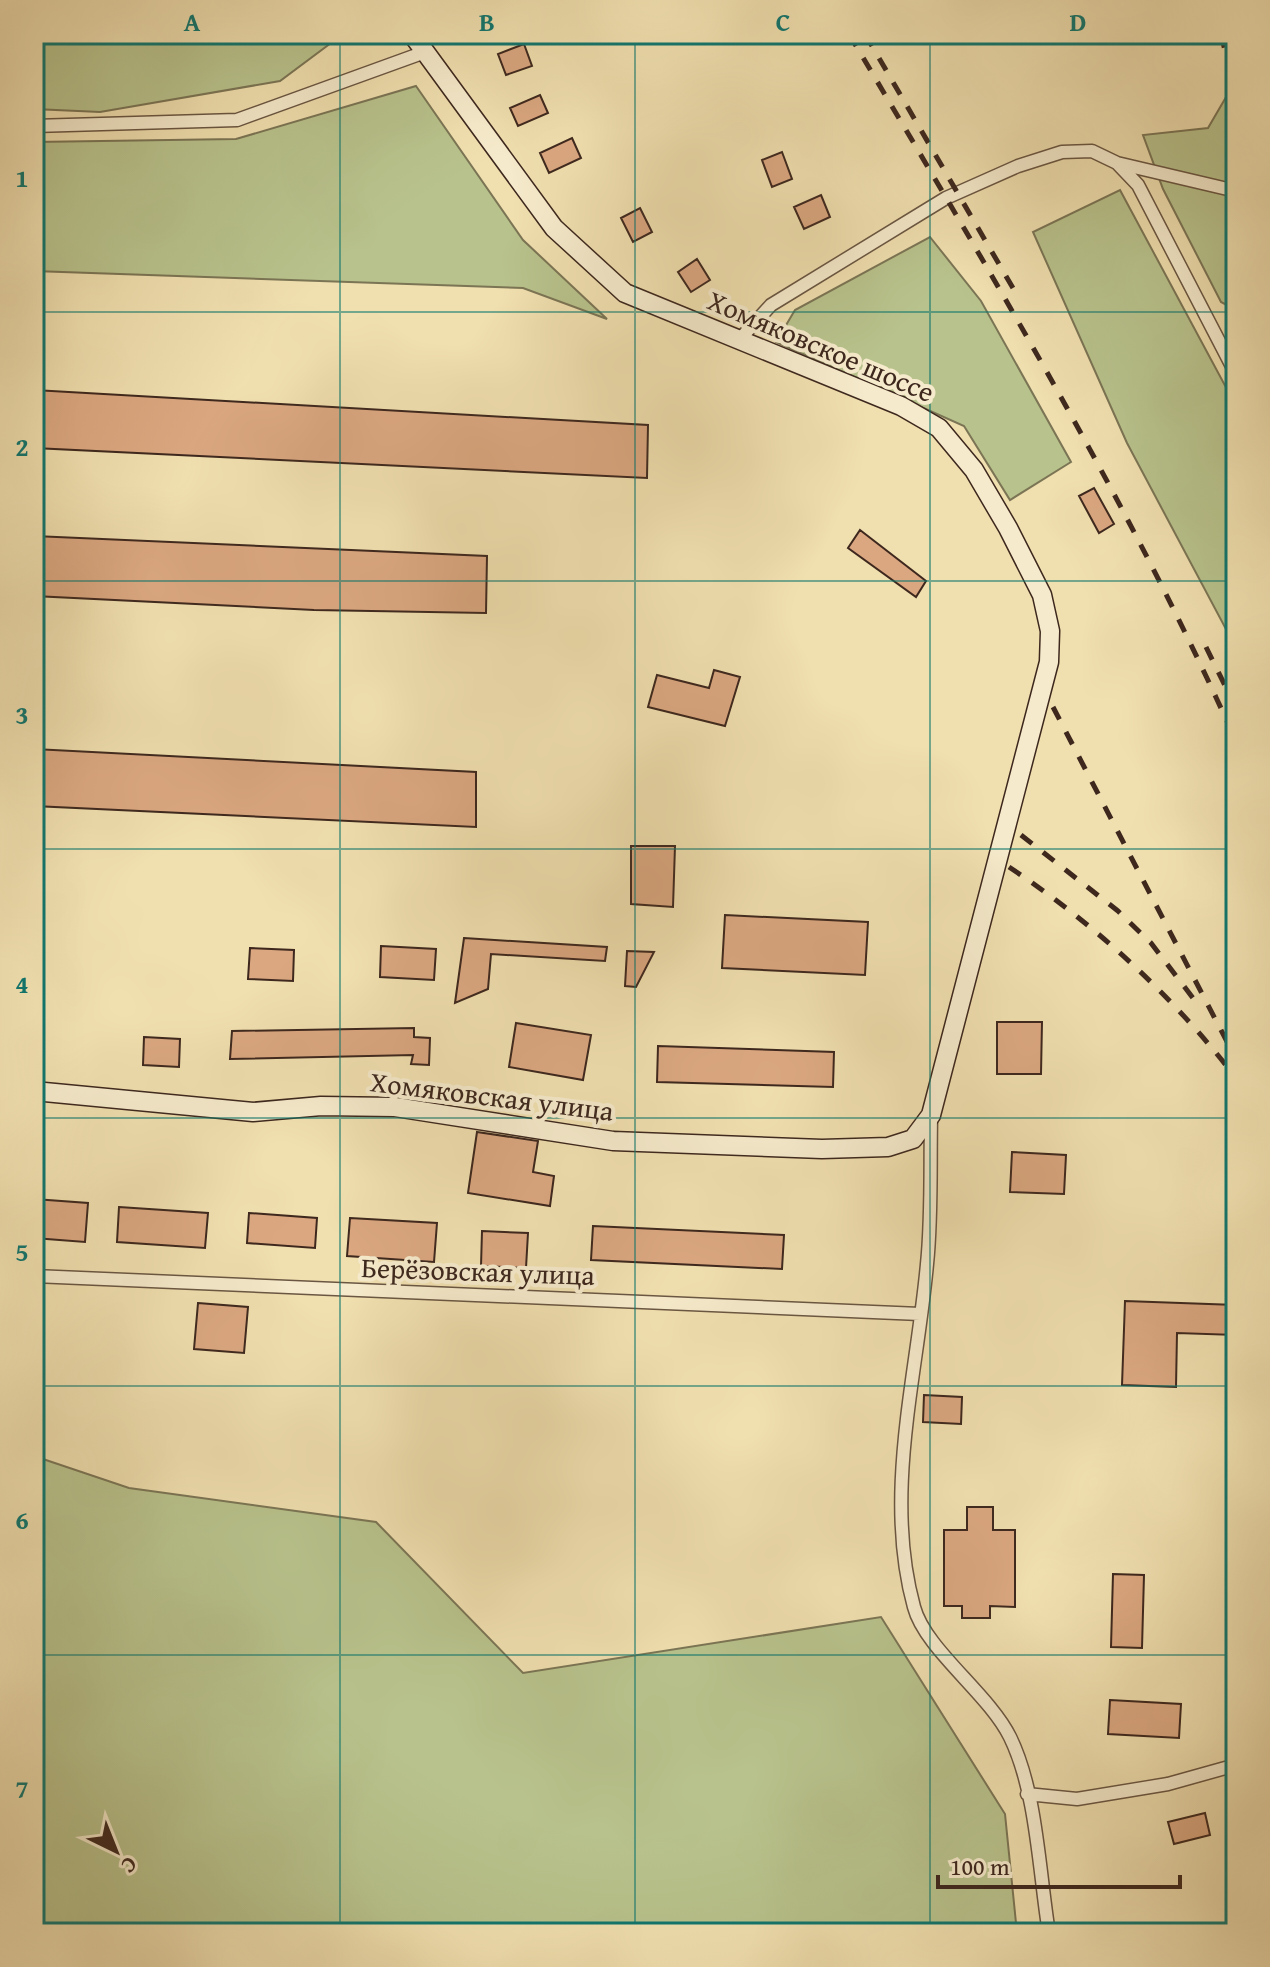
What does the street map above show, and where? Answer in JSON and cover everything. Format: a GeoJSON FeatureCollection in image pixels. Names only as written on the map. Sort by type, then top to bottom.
{"type":"FeatureCollection","features":[{"type":"Feature","properties":{"kind":"street","name":"Хомяковское шоссе"},"geometry":{"type":"LineString","coordinates":[[412,34],[554,228],[625,293],[901,406],[939,428],[974,470],[1042,595],[1050,631],[1049,662],[931,1115]]}},
{"type":"Feature","properties":{"kind":"street"},"geometry":{"type":"LineString","coordinates":[[34,126],[237,120],[425,52]]}},
{"type":"Feature","properties":{"kind":"street"},"geometry":{"type":"LineString","coordinates":[[740,339],[771,305],[958,192],[1062,152],[1092,151],[1117,163],[1236,191]]}},
{"type":"Feature","properties":{"kind":"street"},"geometry":{"type":"LineString","coordinates":[[1117,163],[1138,185],[1236,374]]}},
{"type":"Feature","properties":{"kind":"street","name":"Хомяковская улица"},"geometry":{"type":"LineString","coordinates":[[34,1091],[253,1112],[321,1106],[395,1107],[613,1141],[822,1149],[888,1147],[913,1139],[931,1115]]}},
{"type":"Feature","properties":{"kind":"street"},"geometry":{"type":"LineString","coordinates":[[931,1115],[928,1263],[904,1443],[903,1554],[914,1610],[931,1637],[982,1695],[1010,1736],[1024,1771],[1049,1933]]}},
{"type":"Feature","properties":{"kind":"street","name":"Берёзовская улица"},"geometry":{"type":"LineString","coordinates":[[34,1276],[920,1314]]}},
{"type":"Feature","properties":{"kind":"street"},"geometry":{"type":"LineString","coordinates":[[1027,1794],[1077,1799],[1168,1784],[1236,1765]]}},
{"type":"Feature","properties":{"kind":"green space"},"geometry":{"type":"Polygon","coordinates":[[[34,34],[343,34],[280,81],[100,112],[34,109],[34,34]]]}},
{"type":"Feature","properties":{"kind":"green space"},"geometry":{"type":"Polygon","coordinates":[[[1236,80],[1236,310],[1221,302],[1163,189],[1143,135],[1208,128],[1236,80]]]}},
{"type":"Feature","properties":{"kind":"green space"},"geometry":{"type":"Polygon","coordinates":[[[416,86],[523,240],[607,319],[523,288],[34,271],[34,142],[236,139],[416,86]]]}},
{"type":"Feature","properties":{"kind":"green space"},"geometry":{"type":"Polygon","coordinates":[[[1120,190],[1236,406],[1236,629],[1228,633],[1127,443],[1033,232],[1120,190]]]}},
{"type":"Feature","properties":{"kind":"green space"},"geometry":{"type":"Polygon","coordinates":[[[930,237],[981,301],[1071,462],[1010,500],[964,426],[776,342],[795,310],[930,237]]]}},
{"type":"Feature","properties":{"kind":"green space"},"geometry":{"type":"Polygon","coordinates":[[[34,1456],[129,1488],[376,1522],[523,1673],[881,1617],[1005,1814],[1017,1933],[34,1933],[34,1456]]]}},
{"type":"Feature","properties":{"kind":"building"},"geometry":{"type":"Polygon","coordinates":[[[524,44],[532,66],[506,75],[498,54],[524,44]]]}},
{"type":"Feature","properties":{"kind":"building"},"geometry":{"type":"Polygon","coordinates":[[[540,95],[548,113],[518,126],[510,108],[540,95]]]}},
{"type":"Feature","properties":{"kind":"building"},"geometry":{"type":"Polygon","coordinates":[[[572,138],[581,158],[549,173],[540,153],[572,138]]]}},
{"type":"Feature","properties":{"kind":"building"},"geometry":{"type":"Polygon","coordinates":[[[782,152],[792,179],[772,187],[762,160],[782,152]]]}},
{"type":"Feature","properties":{"kind":"building"},"geometry":{"type":"Polygon","coordinates":[[[821,195],[830,217],[804,229],[794,207],[821,195]]]}},
{"type":"Feature","properties":{"kind":"building"},"geometry":{"type":"Polygon","coordinates":[[[640,208],[652,232],[633,242],[621,218],[640,208]]]}},
{"type":"Feature","properties":{"kind":"building"},"geometry":{"type":"Polygon","coordinates":[[[697,259],[710,280],[691,292],[678,272],[697,259]]]}},
{"type":"Feature","properties":{"kind":"building"},"geometry":{"type":"Polygon","coordinates":[[[34,390],[648,425],[647,478],[34,448],[34,390]]]}},
{"type":"Feature","properties":{"kind":"building"},"geometry":{"type":"Polygon","coordinates":[[[1094,488],[1114,524],[1099,533],[1079,496],[1094,488]]]}},
{"type":"Feature","properties":{"kind":"building"},"geometry":{"type":"Polygon","coordinates":[[[860,530],[926,581],[916,597],[848,548],[860,530]]]}},
{"type":"Feature","properties":{"kind":"building"},"geometry":{"type":"Polygon","coordinates":[[[34,536],[487,556],[486,613],[314,610],[34,596],[34,536]]]}},
{"type":"Feature","properties":{"kind":"building"},"geometry":{"type":"Polygon","coordinates":[[[714,670],[740,677],[725,726],[648,707],[657,675],[709,688],[714,670]]]}},
{"type":"Feature","properties":{"kind":"building"},"geometry":{"type":"Polygon","coordinates":[[[34,749],[476,772],[476,827],[34,806],[34,749]]]}},
{"type":"Feature","properties":{"kind":"building"},"geometry":{"type":"Polygon","coordinates":[[[631,846],[675,846],[673,907],[631,904],[631,846]]]}},
{"type":"Feature","properties":{"kind":"building"},"geometry":{"type":"Polygon","coordinates":[[[725,915],[868,922],[865,975],[722,968],[725,915]]]}},
{"type":"Feature","properties":{"kind":"building"},"geometry":{"type":"Polygon","coordinates":[[[464,938],[607,947],[605,961],[491,954],[488,989],[455,1003],[464,938]]]}},
{"type":"Feature","properties":{"kind":"building"},"geometry":{"type":"Polygon","coordinates":[[[381,946],[436,949],[434,980],[380,977],[381,946]]]}},
{"type":"Feature","properties":{"kind":"building"},"geometry":{"type":"Polygon","coordinates":[[[250,948],[294,950],[293,981],[248,979],[250,948]]]}},
{"type":"Feature","properties":{"kind":"building"},"geometry":{"type":"Polygon","coordinates":[[[627,951],[654,952],[636,987],[625,986],[627,951]]]}},
{"type":"Feature","properties":{"kind":"building"},"geometry":{"type":"Polygon","coordinates":[[[997,1022],[1042,1022],[1041,1074],[997,1074],[997,1022]]]}},
{"type":"Feature","properties":{"kind":"building"},"geometry":{"type":"Polygon","coordinates":[[[516,1023],[591,1035],[583,1080],[509,1067],[516,1023]]]}},
{"type":"Feature","properties":{"kind":"building"},"geometry":{"type":"Polygon","coordinates":[[[414,1028],[414,1037],[430,1038],[429,1065],[411,1064],[413,1055],[230,1059],[232,1031],[414,1028]]]}},
{"type":"Feature","properties":{"kind":"building"},"geometry":{"type":"Polygon","coordinates":[[[144,1037],[180,1039],[179,1067],[143,1065],[144,1037]]]}},
{"type":"Feature","properties":{"kind":"building"},"geometry":{"type":"Polygon","coordinates":[[[658,1046],[834,1052],[833,1087],[657,1082],[658,1046]]]}},
{"type":"Feature","properties":{"kind":"building"},"geometry":{"type":"Polygon","coordinates":[[[477,1132],[538,1141],[533,1172],[554,1176],[550,1206],[468,1193],[477,1132]]]}},
{"type":"Feature","properties":{"kind":"building"},"geometry":{"type":"Polygon","coordinates":[[[1012,1152],[1066,1155],[1064,1194],[1010,1192],[1012,1152]]]}},
{"type":"Feature","properties":{"kind":"building"},"geometry":{"type":"Polygon","coordinates":[[[34,1199],[88,1203],[85,1242],[34,1238],[34,1199]]]}},
{"type":"Feature","properties":{"kind":"building"},"geometry":{"type":"Polygon","coordinates":[[[119,1207],[208,1213],[205,1248],[117,1242],[119,1207]]]}},
{"type":"Feature","properties":{"kind":"building"},"geometry":{"type":"Polygon","coordinates":[[[249,1213],[317,1218],[315,1248],[247,1243],[249,1213]]]}},
{"type":"Feature","properties":{"kind":"building"},"geometry":{"type":"Polygon","coordinates":[[[350,1218],[437,1223],[434,1262],[347,1256],[350,1218]]]}},
{"type":"Feature","properties":{"kind":"building"},"geometry":{"type":"Polygon","coordinates":[[[593,1226],[784,1235],[782,1269],[591,1260],[593,1226]]]}},
{"type":"Feature","properties":{"kind":"building"},"geometry":{"type":"Polygon","coordinates":[[[482,1231],[528,1233],[526,1268],[481,1266],[482,1231]]]}},
{"type":"Feature","properties":{"kind":"building"},"geometry":{"type":"Polygon","coordinates":[[[1125,1301],[1236,1305],[1236,1335],[1177,1333],[1176,1387],[1122,1385],[1125,1301]]]}},
{"type":"Feature","properties":{"kind":"building"},"geometry":{"type":"Polygon","coordinates":[[[198,1303],[248,1307],[244,1353],[194,1349],[198,1303]]]}},
{"type":"Feature","properties":{"kind":"building"},"geometry":{"type":"Polygon","coordinates":[[[924,1395],[962,1397],[961,1424],[923,1422],[924,1395]]]}},
{"type":"Feature","properties":{"kind":"building"},"geometry":{"type":"Polygon","coordinates":[[[967,1507],[993,1507],[993,1530],[1015,1530],[1015,1607],[990,1606],[990,1618],[962,1618],[962,1606],[944,1606],[944,1530],[967,1530],[967,1507]]]}},
{"type":"Feature","properties":{"kind":"building"},"geometry":{"type":"Polygon","coordinates":[[[1113,1574],[1144,1575],[1142,1648],[1111,1647],[1113,1574]]]}},
{"type":"Feature","properties":{"kind":"building"},"geometry":{"type":"Polygon","coordinates":[[[1110,1700],[1181,1704],[1179,1738],[1108,1734],[1110,1700]]]}},
{"type":"Feature","properties":{"kind":"building"},"geometry":{"type":"Polygon","coordinates":[[[1205,1813],[1210,1835],[1174,1844],[1168,1822],[1205,1813]]]}},
{"type":"Feature","properties":{"kind":"railway"},"geometry":{"type":"LineString","coordinates":[[849,34],[1053,382],[1148,560],[1236,741]]}},
{"type":"Feature","properties":{"kind":"railway"},"geometry":{"type":"LineString","coordinates":[[865,34],[1017,295]]}},
{"type":"Feature","properties":{"kind":"railway"},"geometry":{"type":"LineString","coordinates":[[1221,34],[1236,96]]}},
{"type":"Feature","properties":{"kind":"railway"},"geometry":{"type":"LineString","coordinates":[[1206,647],[1236,708]]}},
{"type":"Feature","properties":{"kind":"railway"},"geometry":{"type":"LineString","coordinates":[[1053,707],[1236,1059]]}},
{"type":"Feature","properties":{"kind":"railway"},"geometry":{"type":"LineString","coordinates":[[1021,835],[1118,911],[1151,943],[1196,1002]]}},
{"type":"Feature","properties":{"kind":"railway"},"geometry":{"type":"LineString","coordinates":[[1009,867],[1072,912],[1131,963],[1186,1018],[1236,1078]]}}]}
